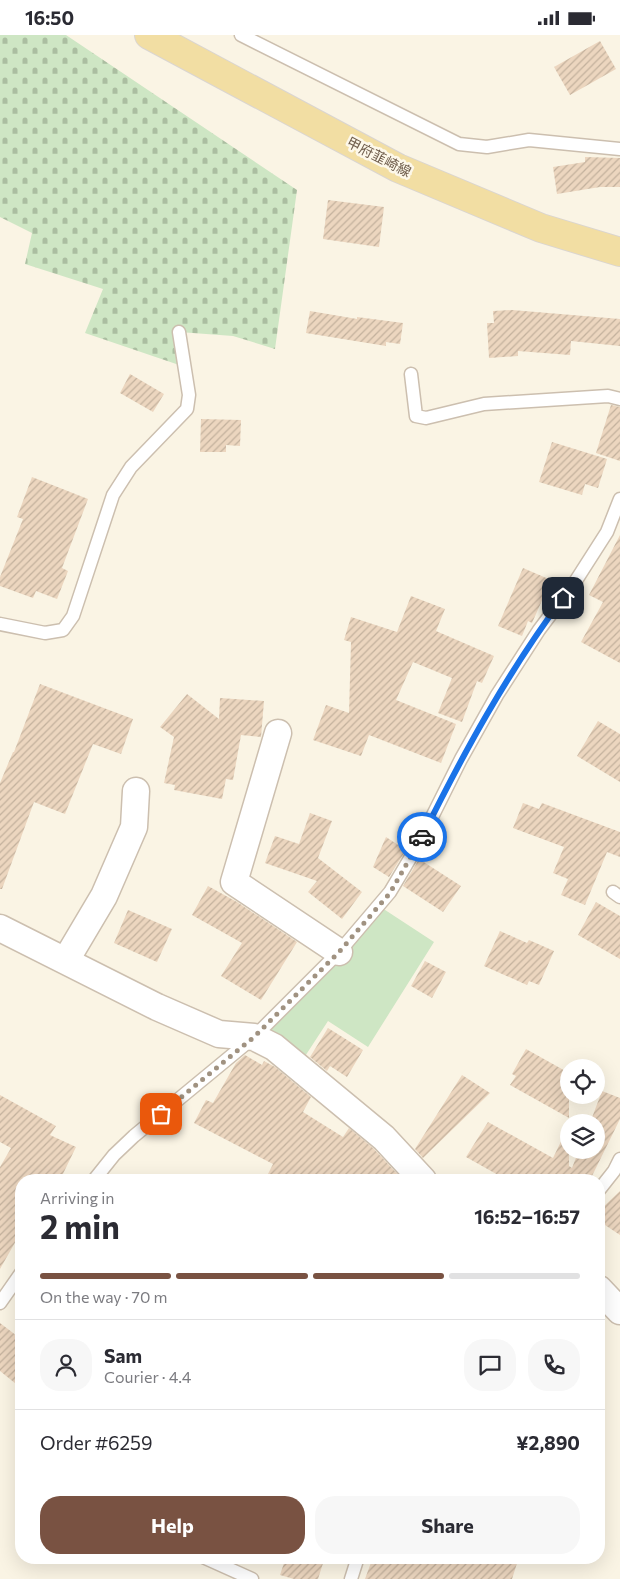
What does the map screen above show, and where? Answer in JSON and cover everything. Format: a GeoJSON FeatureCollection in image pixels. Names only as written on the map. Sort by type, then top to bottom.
{"type":"FeatureCollection","features":[{"type":"Feature","properties":{"kind":"main road","name":"甲府韮崎線"},"geometry":{"type":"LineString","coordinates":[[149,35],[398,168],[542,227],[620,252]]}},
{"type":"Feature","properties":{"kind":"street"},"geometry":{"type":"LineString","coordinates":[[278,733],[234,882],[339,952]]}},
{"type":"Feature","properties":{"kind":"street"},"geometry":{"type":"LineString","coordinates":[[66,960],[104,896],[134,827],[136,791]]}},
{"type":"Feature","properties":{"kind":"street"},"geometry":{"type":"LineString","coordinates":[[0,928],[157,1007],[219,1034],[254,1037],[274,1047],[384,1138],[417,1174]]}},
{"type":"Feature","properties":{"kind":"street"},"geometry":{"type":"LineString","coordinates":[[605,1295],[620,1311]]}},
{"type":"Feature","properties":{"kind":"lane"},"geometry":{"type":"LineString","coordinates":[[241,35],[459,144],[487,147],[529,140],[620,149]]}},
{"type":"Feature","properties":{"kind":"lane"},"geometry":{"type":"LineString","coordinates":[[0,624],[45,633],[63,631],[73,616],[113,495],[130,467],[186,409],[189,395],[179,332]]}},
{"type":"Feature","properties":{"kind":"lane"},"geometry":{"type":"LineString","coordinates":[[411,374],[416,416],[426,418],[484,404],[608,396],[620,399]]}},
{"type":"Feature","properties":{"kind":"lane"},"geometry":{"type":"LineString","coordinates":[[99,1174],[114,1155],[134,1136],[254,1037],[339,952],[390,893],[418,845],[461,759],[497,695],[539,629],[575,582],[607,531],[620,499]]}},
{"type":"Feature","properties":{"kind":"lane"},"geometry":{"type":"LineString","coordinates":[[605,1182],[620,1159]]}},
{"type":"Feature","properties":{"kind":"lane"},"geometry":{"type":"LineString","coordinates":[[0,1303],[15,1282]]}},
{"type":"Feature","properties":{"kind":"lane"},"geometry":{"type":"LineString","coordinates":[[219,1564],[252,1579]]}},
{"type":"Feature","properties":{"kind":"lane"},"geometry":{"type":"LineString","coordinates":[[351,1579],[356,1564]]}},
{"type":"Feature","properties":{"kind":"green space"},"geometry":{"type":"Polygon","coordinates":[[[0,35],[66,35],[297,190],[275,349],[233,336],[179,332],[185,367],[85,333],[103,289],[25,264],[32,233],[0,217],[0,35]]]}},
{"type":"Feature","properties":{"kind":"green space"},"geometry":{"type":"Polygon","coordinates":[[[379,906],[434,942],[368,1047],[328,1021],[298,1067],[254,1037],[379,906]]]}},
{"type":"Feature","properties":{"kind":"building"},"geometry":{"type":"Polygon","coordinates":[[[600,41],[616,69],[570,95],[554,67],[600,41]]]}},
{"type":"Feature","properties":{"kind":"building"},"geometry":{"type":"Polygon","coordinates":[[[585,157],[620,158],[620,187],[600,187],[557,194],[553,167],[585,162],[585,157]]]}},
{"type":"Feature","properties":{"kind":"building"},"geometry":{"type":"Polygon","coordinates":[[[328,200],[384,207],[379,247],[323,239],[328,200]]]}},
{"type":"Feature","properties":{"kind":"building"},"geometry":{"type":"Polygon","coordinates":[[[512,310],[620,319],[620,346],[571,341],[570,355],[518,351],[518,356],[489,358],[487,323],[494,323],[493,311],[512,310]]]}},
{"type":"Feature","properties":{"kind":"building"},"geometry":{"type":"Polygon","coordinates":[[[310,311],[357,319],[357,317],[403,323],[400,344],[386,342],[386,346],[306,333],[310,311]]]}},
{"type":"Feature","properties":{"kind":"building"},"geometry":{"type":"Polygon","coordinates":[[[130,374],[164,394],[153,412],[120,393],[130,374]]]}},
{"type":"Feature","properties":{"kind":"building"},"geometry":{"type":"Polygon","coordinates":[[[611,405],[620,407],[620,461],[596,453],[611,405]]]}},
{"type":"Feature","properties":{"kind":"building"},"geometry":{"type":"Polygon","coordinates":[[[201,419],[241,420],[240,446],[226,445],[226,452],[200,452],[201,419]]]}},
{"type":"Feature","properties":{"kind":"building"},"geometry":{"type":"Polygon","coordinates":[[[552,442],[607,459],[598,488],[585,484],[582,495],[539,482],[552,442]]]}},
{"type":"Feature","properties":{"kind":"building"},"geometry":{"type":"Polygon","coordinates":[[[32,477],[88,499],[62,568],[68,571],[57,599],[36,591],[33,598],[0,586],[0,577],[23,519],[17,517],[32,477]]]}},
{"type":"Feature","properties":{"kind":"building"},"geometry":{"type":"Polygon","coordinates":[[[620,535],[620,663],[581,642],[603,602],[589,595],[620,535]]]}},
{"type":"Feature","properties":{"kind":"building"},"geometry":{"type":"Polygon","coordinates":[[[523,568],[551,580],[532,623],[528,621],[522,636],[498,626],[523,568]]]}},
{"type":"Feature","properties":{"kind":"building"},"geometry":{"type":"Polygon","coordinates":[[[411,596],[445,609],[436,631],[494,656],[482,683],[477,681],[462,722],[438,713],[452,678],[413,662],[396,700],[456,724],[441,763],[369,735],[361,756],[313,740],[326,705],[349,713],[351,642],[344,640],[351,617],[397,632],[411,596]]]}},
{"type":"Feature","properties":{"kind":"building"},"geometry":{"type":"Polygon","coordinates":[[[40,684],[133,719],[121,754],[93,744],[65,814],[34,802],[2,889],[0,889],[0,783],[40,684]]]}},
{"type":"Feature","properties":{"kind":"building"},"geometry":{"type":"Polygon","coordinates":[[[187,694],[219,719],[220,698],[264,701],[261,737],[241,735],[233,780],[226,779],[222,799],[174,790],[175,785],[164,783],[174,737],[160,727],[187,694]]]}},
{"type":"Feature","properties":{"kind":"building"},"geometry":{"type":"Polygon","coordinates":[[[598,721],[620,734],[620,782],[577,756],[598,721]]]}},
{"type":"Feature","properties":{"kind":"building"},"geometry":{"type":"Polygon","coordinates":[[[523,803],[539,809],[542,803],[620,832],[620,857],[607,852],[585,905],[561,895],[568,879],[553,873],[564,847],[513,828],[523,803]]]}},
{"type":"Feature","properties":{"kind":"building"},"geometry":{"type":"Polygon","coordinates":[[[310,813],[332,821],[318,858],[362,892],[342,919],[308,892],[317,881],[265,863],[275,836],[299,844],[310,813]]]}},
{"type":"Feature","properties":{"kind":"building"},"geometry":{"type":"Polygon","coordinates":[[[386,837],[406,850],[389,877],[373,867],[386,837]]]}},
{"type":"Feature","properties":{"kind":"building"},"geometry":{"type":"Polygon","coordinates":[[[419,859],[461,886],[443,912],[403,886],[419,859]]]}},
{"type":"Feature","properties":{"kind":"building"},"geometry":{"type":"Polygon","coordinates":[[[208,886],[237,902],[297,942],[261,1000],[221,976],[242,943],[192,915],[208,886]]]}},
{"type":"Feature","properties":{"kind":"building"},"geometry":{"type":"Polygon","coordinates":[[[596,902],[620,916],[620,959],[578,935],[596,902]]]}},
{"type":"Feature","properties":{"kind":"building"},"geometry":{"type":"Polygon","coordinates":[[[128,910],[172,929],[157,962],[114,943],[128,910]]]}},
{"type":"Feature","properties":{"kind":"building"},"geometry":{"type":"Polygon","coordinates":[[[500,931],[527,943],[529,940],[554,951],[539,985],[529,981],[527,985],[484,966],[500,931]]]}},
{"type":"Feature","properties":{"kind":"building"},"geometry":{"type":"Polygon","coordinates":[[[425,961],[446,972],[432,998],[411,986],[425,961]]]}},
{"type":"Feature","properties":{"kind":"building"},"geometry":{"type":"Polygon","coordinates":[[[328,1028],[363,1050],[347,1077],[330,1066],[327,1071],[310,1057],[328,1028]]]}},
{"type":"Feature","properties":{"kind":"building"},"geometry":{"type":"Polygon","coordinates":[[[526,1049],[560,1068],[560,1104],[569,1104],[569,1114],[562,1114],[510,1085],[516,1076],[512,1074],[526,1049]]]}},
{"type":"Feature","properties":{"kind":"building"},"geometry":{"type":"Polygon","coordinates":[[[245,1055],[262,1065],[264,1061],[275,1067],[311,1097],[303,1112],[343,1137],[349,1128],[374,1149],[397,1174],[268,1174],[273,1164],[194,1123],[206,1100],[213,1103],[236,1063],[245,1055]]]}},
{"type":"Feature","properties":{"kind":"building"},"geometry":{"type":"Polygon","coordinates":[[[462,1075],[490,1093],[423,1158],[415,1149],[462,1075]]]}},
{"type":"Feature","properties":{"kind":"building"},"geometry":{"type":"Polygon","coordinates":[[[605,1092],[620,1098],[620,1119],[605,1150],[605,1114],[593,1114],[597,1104],[605,1104],[605,1092]]]}},
{"type":"Feature","properties":{"kind":"building"},"geometry":{"type":"Polygon","coordinates":[[[0,1095],[56,1126],[50,1135],[76,1147],[63,1174],[15,1174],[15,1243],[0,1269],[0,1167],[11,1148],[0,1142],[0,1095]]]}},
{"type":"Feature","properties":{"kind":"building"},"geometry":{"type":"Polygon","coordinates":[[[488,1122],[553,1158],[560,1144],[560,1159],[569,1159],[569,1166],[572,1168],[576,1159],[600,1159],[593,1174],[496,1174],[466,1157],[488,1122]]]}},
{"type":"Feature","properties":{"kind":"building"},"geometry":{"type":"Polygon","coordinates":[[[620,1191],[620,1235],[605,1225],[605,1205],[620,1191]]]}},
{"type":"Feature","properties":{"kind":"building"},"geometry":{"type":"Polygon","coordinates":[[[0,1323],[15,1334],[15,1383],[0,1371],[0,1323]]]}},
{"type":"Feature","properties":{"kind":"building"},"geometry":{"type":"Polygon","coordinates":[[[284,1564],[323,1564],[318,1579],[294,1579],[280,1575],[284,1564]]]}},
{"type":"Feature","properties":{"kind":"building"},"geometry":{"type":"Polygon","coordinates":[[[370,1564],[517,1564],[512,1579],[365,1579],[370,1564]]]}},
{"type":"Feature","properties":{"kind":"way so far"},"geometry":{"type":"LineString","coordinates":[[161,1114],[254,1037],[339,952],[390,893],[422,837]]}},
{"type":"Feature","properties":{"kind":"route"},"geometry":{"type":"LineString","coordinates":[[422,837],[461,759],[497,695],[539,629],[563,598]]}}]}
